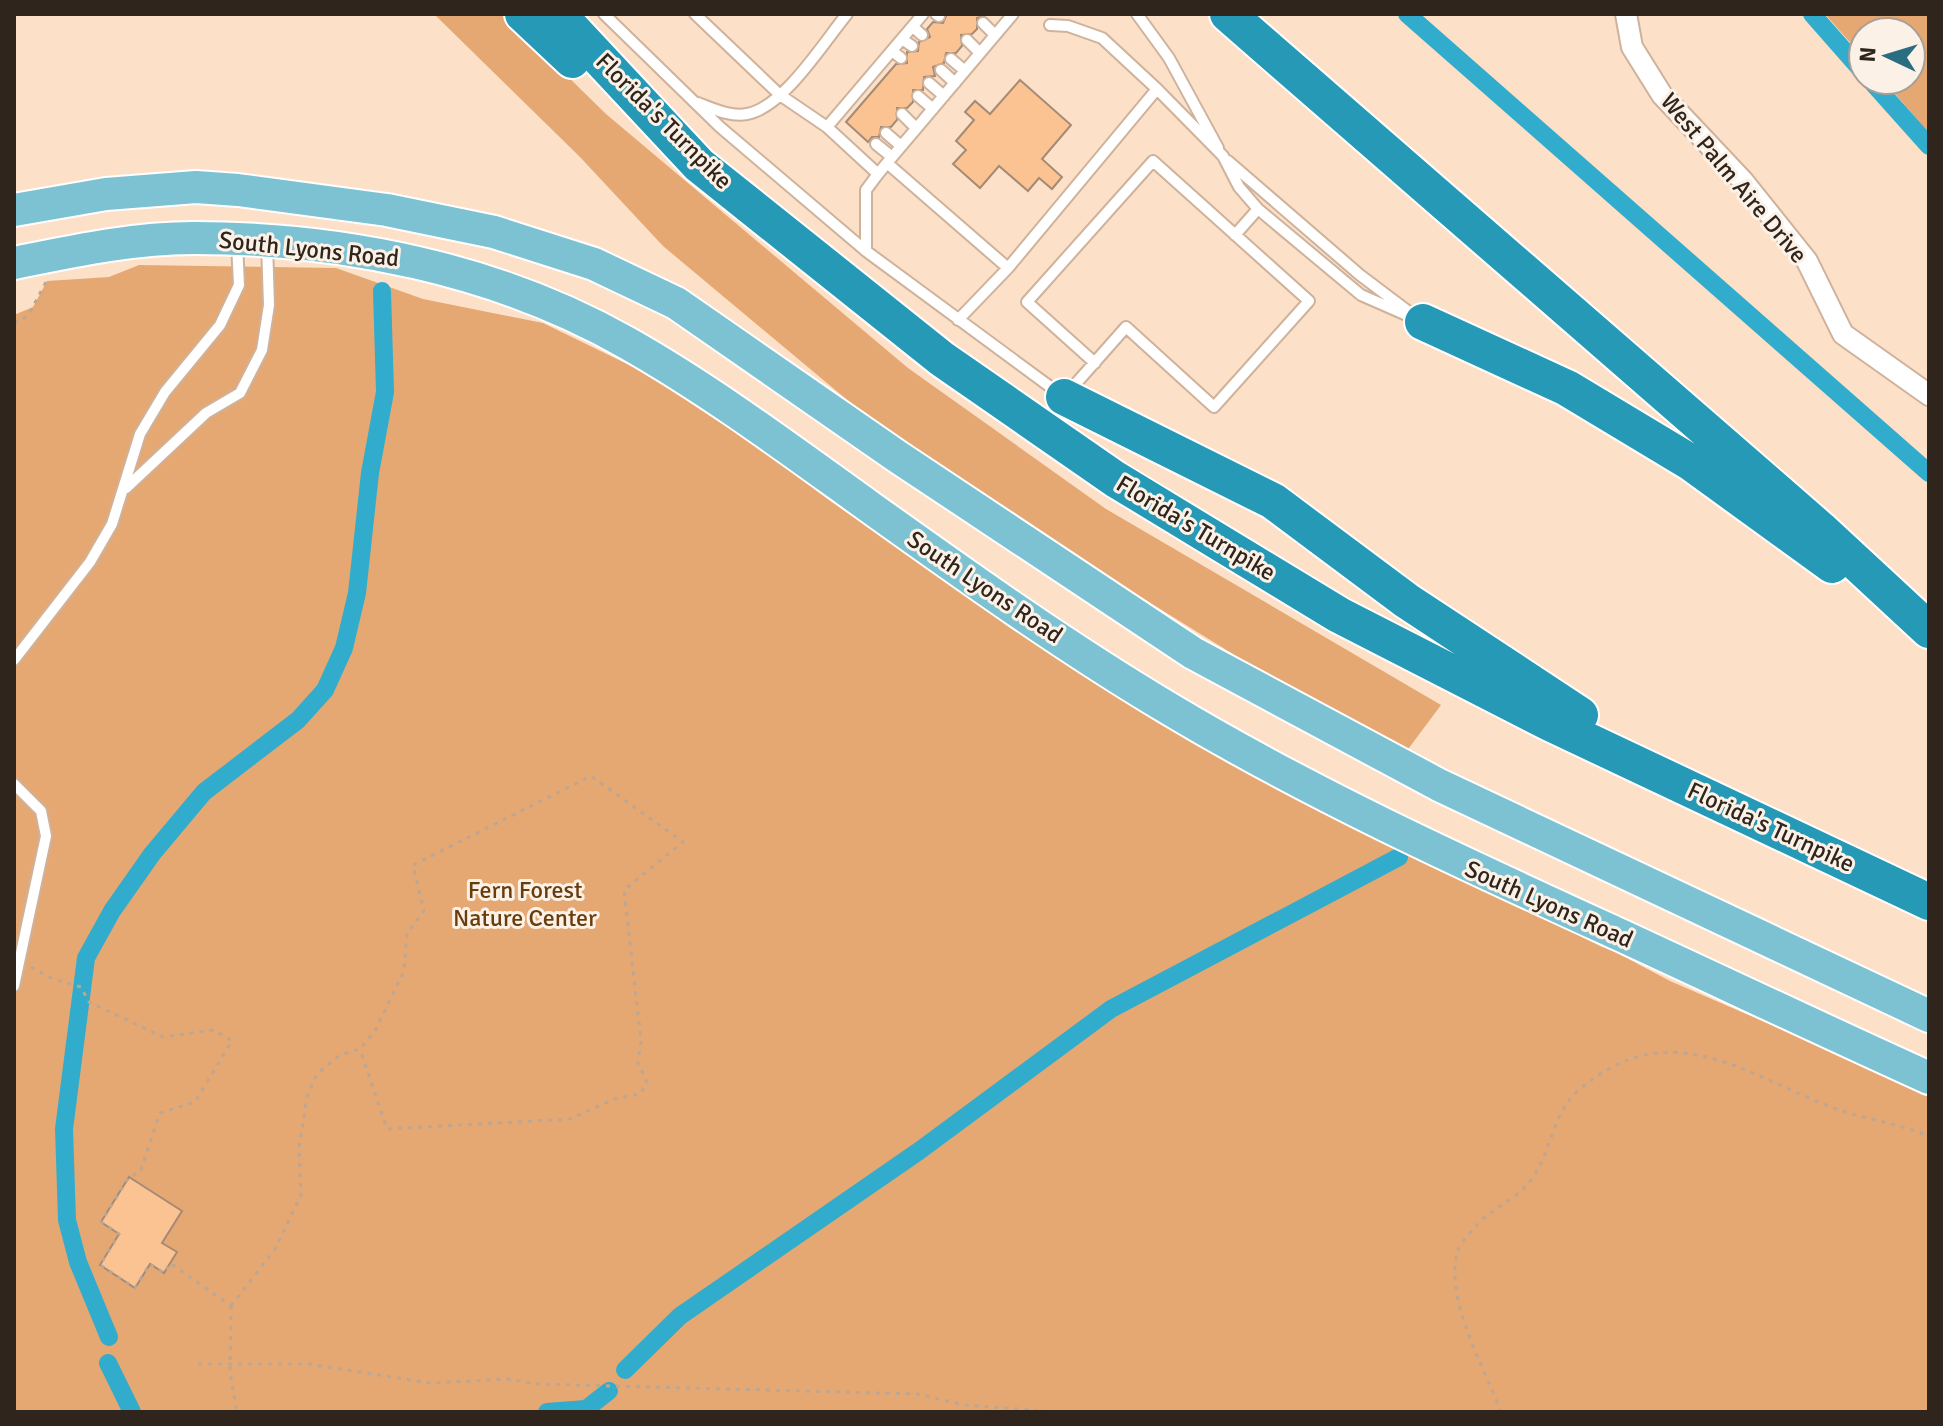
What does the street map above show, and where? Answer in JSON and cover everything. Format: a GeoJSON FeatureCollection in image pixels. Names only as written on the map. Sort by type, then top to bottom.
{"type":"FeatureCollection","features":[{"type":"Feature","properties":{"kind":"highway"},"geometry":{"type":"LineString","coordinates":[[523,14],[629,113],[699,165]]}},
{"type":"Feature","properties":{"kind":"highway","name":"Florida's Turnpike"},"geometry":{"type":"LineString","coordinates":[[558,14],[699,165],[942,359],[1115,479],[1339,615],[1650,770],[1929,902]]}},
{"type":"Feature","properties":{"kind":"highway"},"geometry":{"type":"LineString","coordinates":[[1228,14],[1808,518],[1919,621]]}},
{"type":"Feature","properties":{"kind":"highway"},"geometry":{"type":"LineString","coordinates":[[1244,14],[1267,46]]}},
{"type":"Feature","properties":{"kind":"highway"},"geometry":{"type":"LineString","coordinates":[[1423,322],[1567,388],[1690,462],[1810,551],[1919,621]]}},
{"type":"Feature","properties":{"kind":"highway"},"geometry":{"type":"LineString","coordinates":[[1064,397],[1273,501],[1446,628],[1620,742],[1650,770]]}},
{"type":"Feature","properties":{"kind":"main road","name":"South Lyons Road"},"geometry":{"type":"LineString","coordinates":[[14,208],[196,187],[254,192],[387,210],[494,232],[594,264],[676,303],[898,457],[1193,653],[1439,785],[1929,1016]]}},
{"type":"Feature","properties":{"kind":"main road"},"geometry":{"type":"LineString","coordinates":[[252,242],[254,192]]}},
{"type":"Feature","properties":{"kind":"main road","name":"South Lyons Road"},"geometry":{"type":"LineString","coordinates":[[14,263],[123,243],[194,238],[322,246],[400,257],[465,275],[544,305],[625,341],[770,435],[978,584],[1166,707],[1335,803],[1460,864],[1929,1078]]}},
{"type":"Feature","properties":{"kind":"street","name":"West Palm Aire Drive"},"geometry":{"type":"LineString","coordinates":[[1626,14],[1632,47],[1662,95],[1743,181],[1807,261],[1843,334],[1929,395]]}},
{"type":"Feature","properties":{"kind":"lane"},"geometry":{"type":"LineString","coordinates":[[604,14],[693,101],[866,251],[1064,397],[1095,363],[1126,327],[1214,407],[1309,301],[1153,161],[1027,302],[1095,363]]}},
{"type":"Feature","properties":{"kind":"lane"},"geometry":{"type":"LineString","coordinates":[[695,14],[780,95],[827,127],[878,174]]}},
{"type":"Feature","properties":{"kind":"lane"},"geometry":{"type":"LineString","coordinates":[[693,101],[734,115],[750,114],[780,95],[847,14]]}},
{"type":"Feature","properties":{"kind":"lane"},"geometry":{"type":"LineString","coordinates":[[827,127],[844,116],[887,66],[892,51],[923,14]]}},
{"type":"Feature","properties":{"kind":"lane"},"geometry":{"type":"LineString","coordinates":[[1137,14],[1176,69],[1239,187],[1258,209],[1361,295],[1423,322]]}},
{"type":"Feature","properties":{"kind":"lane"},"geometry":{"type":"LineString","coordinates":[[866,251],[866,190],[995,35],[1006,16]]}},
{"type":"Feature","properties":{"kind":"lane"},"geometry":{"type":"LineString","coordinates":[[983,23],[995,35]]}},
{"type":"Feature","properties":{"kind":"lane"},"geometry":{"type":"LineString","coordinates":[[1050,25],[1077,28],[1102,38],[1223,156],[1360,275],[1423,322]]}},
{"type":"Feature","properties":{"kind":"lane"},"geometry":{"type":"LineString","coordinates":[[913,27],[922,35]]}},
{"type":"Feature","properties":{"kind":"lane"},"geometry":{"type":"LineString","coordinates":[[902,39],[912,46]]}},
{"type":"Feature","properties":{"kind":"lane"},"geometry":{"type":"LineString","coordinates":[[967,40],[980,53]]}},
{"type":"Feature","properties":{"kind":"lane"},"geometry":{"type":"LineString","coordinates":[[892,51],[901,58]]}},
{"type":"Feature","properties":{"kind":"lane"},"geometry":{"type":"LineString","coordinates":[[951,59],[965,71]]}},
{"type":"Feature","properties":{"kind":"lane"},"geometry":{"type":"LineString","coordinates":[[941,70],[955,83]]}},
{"type":"Feature","properties":{"kind":"lane"},"geometry":{"type":"LineString","coordinates":[[929,83],[944,96]]}},
{"type":"Feature","properties":{"kind":"lane"},"geometry":{"type":"LineString","coordinates":[[958,320],[1008,268],[1157,89]]}},
{"type":"Feature","properties":{"kind":"lane"},"geometry":{"type":"LineString","coordinates":[[918,96],[933,109]]}},
{"type":"Feature","properties":{"kind":"lane"},"geometry":{"type":"LineString","coordinates":[[902,114],[916,128]]}},
{"type":"Feature","properties":{"kind":"lane"},"geometry":{"type":"LineString","coordinates":[[886,133],[901,146]]}},
{"type":"Feature","properties":{"kind":"lane"},"geometry":{"type":"LineString","coordinates":[[876,144],[889,160],[1008,268]]}},
{"type":"Feature","properties":{"kind":"lane"},"geometry":{"type":"LineString","coordinates":[[1235,235],[1258,209]]}},
{"type":"Feature","properties":{"kind":"lane"},"geometry":{"type":"LineString","coordinates":[[14,660],[90,562],[112,524],[140,434],[165,392],[220,325],[239,285],[252,242]]}},
{"type":"Feature","properties":{"kind":"lane"},"geometry":{"type":"LineString","coordinates":[[125,489],[206,413],[240,393],[262,350],[269,305],[252,242]]}},
{"type":"Feature","properties":{"kind":"lane"},"geometry":{"type":"LineString","coordinates":[[14,784],[41,811],[46,836],[14,986]]}},
{"type":"Feature","properties":{"kind":"path"},"geometry":{"type":"LineString","coordinates":[[14,323],[28,316],[44,290],[56,255]]}},
{"type":"Feature","properties":{"kind":"path"},"geometry":{"type":"LineString","coordinates":[[237,1412],[230,1372],[231,1306],[275,1249],[301,1195],[299,1149],[307,1097],[317,1074],[340,1055],[360,1049],[375,1031],[404,971],[407,933],[424,911],[413,865],[591,776],[683,842],[624,890],[641,1041],[638,1062],[647,1083],[640,1094],[614,1099],[570,1119],[387,1129],[360,1049]]}},
{"type":"Feature","properties":{"kind":"path"},"geometry":{"type":"LineString","coordinates":[[27,965],[53,979],[81,987],[89,1002],[163,1037],[214,1030],[232,1041],[195,1102],[160,1113],[140,1172],[129,1177],[101,1222],[119,1234],[100,1265],[135,1288],[150,1264],[164,1273],[170,1263],[231,1306]]}},
{"type":"Feature","properties":{"kind":"path"},"geometry":{"type":"LineString","coordinates":[[1501,1412],[1467,1329],[1457,1284],[1458,1248],[1479,1222],[1530,1183],[1561,1110],[1577,1091],[1611,1067],[1633,1057],[1696,1052],[1722,1059],[1861,1118],[1929,1136]]}},
{"type":"Feature","properties":{"kind":"path"},"geometry":{"type":"LineString","coordinates":[[198,1364],[309,1364],[430,1383],[508,1379],[537,1384],[917,1394],[965,1405],[1059,1412]]}},
{"type":"Feature","properties":{"kind":"green space"},"geometry":{"type":"Polygon","coordinates":[[[434,14],[504,14],[606,114],[908,368],[1106,509],[1441,705],[1406,752],[1262,672],[1008,515],[870,419],[663,246],[580,157],[434,14]]]}},
{"type":"Feature","properties":{"kind":"green space"},"geometry":{"type":"Polygon","coordinates":[[[1825,14],[1929,14],[1929,133],[1897,96],[1927,96],[1927,16],[1847,16],[1847,39],[1825,14]]]}},
{"type":"Feature","properties":{"kind":"green space","name":"Fern Forest Nature Center"},"geometry":{"type":"Polygon","coordinates":[[[139,265],[336,268],[423,299],[543,323],[660,380],[1335,803],[1670,981],[1929,1093],[1929,1412],[14,1412],[14,315],[33,307],[47,281],[109,277],[139,265]]]}},
{"type":"Feature","properties":{"kind":"building"},"geometry":{"type":"Polygon","coordinates":[[[947,14],[990,14],[977,18],[977,29],[972,34],[961,35],[962,46],[956,53],[946,53],[944,63],[933,67],[935,76],[924,77],[923,90],[913,90],[913,102],[907,108],[897,108],[897,120],[891,127],[881,127],[879,137],[872,137],[868,142],[846,122],[896,64],[907,63],[907,52],[918,51],[919,42],[930,37],[927,29],[933,22],[943,23],[947,14]]]}},
{"type":"Feature","properties":{"kind":"building"},"geometry":{"type":"Polygon","coordinates":[[[1020,80],[1071,125],[1042,159],[1062,177],[1052,189],[1039,178],[1028,191],[999,166],[980,188],[953,164],[966,150],[956,141],[974,120],[965,112],[975,101],[990,114],[1020,80]]]}},
{"type":"Feature","properties":{"kind":"building"},"geometry":{"type":"Polygon","coordinates":[[[129,1177],[182,1211],[162,1243],[177,1252],[164,1273],[150,1264],[135,1288],[100,1265],[119,1234],[101,1222],[129,1177]]]}},
{"type":"Feature","properties":{"kind":"waterway"},"geometry":{"type":"LineString","coordinates":[[1407,14],[1929,473]]}},
{"type":"Feature","properties":{"kind":"waterway"},"geometry":{"type":"LineString","coordinates":[[1812,14],[1847,54]]}},
{"type":"Feature","properties":{"kind":"waterway"},"geometry":{"type":"LineString","coordinates":[[1884,96],[1929,146]]}},
{"type":"Feature","properties":{"kind":"waterway"},"geometry":{"type":"LineString","coordinates":[[109,1337],[78,1262],[67,1220],[64,1129],[86,958],[112,911],[152,854],[204,792],[298,720],[325,690],[344,648],[357,593],[370,473],[385,392],[382,291]]}},
{"type":"Feature","properties":{"kind":"waterway"},"geometry":{"type":"LineString","coordinates":[[625,1370],[680,1316],[919,1151],[1111,1009],[1399,857]]}},
{"type":"Feature","properties":{"kind":"waterway"},"geometry":{"type":"LineString","coordinates":[[108,1363],[132,1412]]}},
{"type":"Feature","properties":{"kind":"waterway"},"geometry":{"type":"LineString","coordinates":[[547,1412],[586,1409],[609,1391]]}}]}
